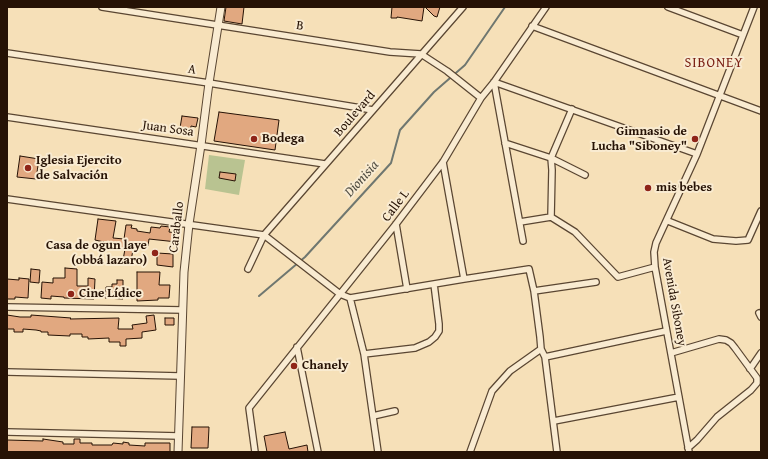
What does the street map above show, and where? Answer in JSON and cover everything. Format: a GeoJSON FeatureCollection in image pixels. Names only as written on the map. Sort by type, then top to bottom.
{"type":"FeatureCollection","features":[{"type":"Feature","properties":{"kind":"street","name":"B"},"geometry":{"type":"LineString","coordinates":[[102,7],[390,52],[421,54],[447,71],[481,98]]}},
{"type":"Feature","properties":{"kind":"street","name":"Caraballo"},"geometry":{"type":"LineString","coordinates":[[178,452],[184,272],[189,224],[202,145],[217,24],[221,7]]}},
{"type":"Feature","properties":{"kind":"street","name":"Boulevard"},"geometry":{"type":"LineString","coordinates":[[248,269],[264,235],[463,7]]}},
{"type":"Feature","properties":{"kind":"street","name":"Calle L"},"geometry":{"type":"LineString","coordinates":[[255,452],[249,408],[396,224],[443,162],[481,98],[494,82],[546,7]]}},
{"type":"Feature","properties":{"kind":"street"},"geometry":{"type":"LineString","coordinates":[[668,7],[743,35]]}},
{"type":"Feature","properties":{"kind":"street","name":"Avenida Siboney"},"geometry":{"type":"LineString","coordinates":[[688,450],[654,267],[655,248],[697,154],[754,7]]}},
{"type":"Feature","properties":{"kind":"street"},"geometry":{"type":"LineString","coordinates":[[532,26],[761,111]]}},
{"type":"Feature","properties":{"kind":"street","name":"A"},"geometry":{"type":"LineString","coordinates":[[7,53],[209,83],[373,110]]}},
{"type":"Feature","properties":{"kind":"street"},"geometry":{"type":"LineString","coordinates":[[523,241],[494,82],[697,154]]}},
{"type":"Feature","properties":{"kind":"street"},"geometry":{"type":"LineString","coordinates":[[551,217],[551,158],[572,109]]}},
{"type":"Feature","properties":{"kind":"street","name":"Juan Sosa"},"geometry":{"type":"LineString","coordinates":[[7,117],[325,164]]}},
{"type":"Feature","properties":{"kind":"street"},"geometry":{"type":"LineString","coordinates":[[505,143],[551,158],[584,175]]}},
{"type":"Feature","properties":{"kind":"street"},"geometry":{"type":"LineString","coordinates":[[443,162],[464,279]]}},
{"type":"Feature","properties":{"kind":"street"},"geometry":{"type":"LineString","coordinates":[[7,199],[264,235],[340,294],[350,298],[529,270],[534,291],[541,349],[545,357],[557,452]]}},
{"type":"Feature","properties":{"kind":"street"},"geometry":{"type":"LineString","coordinates":[[668,221],[713,239],[736,241],[748,240],[761,211]]}},
{"type":"Feature","properties":{"kind":"street"},"geometry":{"type":"LineString","coordinates":[[520,222],[551,217],[575,232],[618,277],[654,267]]}},
{"type":"Feature","properties":{"kind":"street"},"geometry":{"type":"LineString","coordinates":[[396,224],[407,289]]}},
{"type":"Feature","properties":{"kind":"street"},"geometry":{"type":"LineString","coordinates":[[534,291],[596,282]]}},
{"type":"Feature","properties":{"kind":"street"},"geometry":{"type":"LineString","coordinates":[[364,354],[415,348],[430,342],[435,337],[439,331],[439,324],[434,284]]}},
{"type":"Feature","properties":{"kind":"street"},"geometry":{"type":"LineString","coordinates":[[350,298],[364,354],[378,452]]}},
{"type":"Feature","properties":{"kind":"street"},"geometry":{"type":"LineString","coordinates":[[7,307],[183,310]]}},
{"type":"Feature","properties":{"kind":"street"},"geometry":{"type":"LineString","coordinates":[[545,357],[666,330]]}},
{"type":"Feature","properties":{"kind":"street"},"geometry":{"type":"LineString","coordinates":[[671,353],[719,339],[731,343],[757,378],[757,383],[752,390],[717,417],[688,450]]}},
{"type":"Feature","properties":{"kind":"street"},"geometry":{"type":"LineString","coordinates":[[297,348],[318,452]]}},
{"type":"Feature","properties":{"kind":"street"},"geometry":{"type":"LineString","coordinates":[[470,452],[492,391],[510,371],[541,349]]}},
{"type":"Feature","properties":{"kind":"street"},"geometry":{"type":"LineString","coordinates":[[750,369],[761,353]]}},
{"type":"Feature","properties":{"kind":"street"},"geometry":{"type":"LineString","coordinates":[[7,372],[180,376]]}},
{"type":"Feature","properties":{"kind":"street"},"geometry":{"type":"LineString","coordinates":[[554,421],[678,397]]}},
{"type":"Feature","properties":{"kind":"street"},"geometry":{"type":"LineString","coordinates":[[373,416],[396,411]]}},
{"type":"Feature","properties":{"kind":"street"},"geometry":{"type":"LineString","coordinates":[[7,432],[179,436]]}},
{"type":"Feature","properties":{"kind":"green space"},"geometry":{"type":"Polygon","coordinates":[[[209,155],[245,160],[239,195],[205,189],[209,155]]]}},
{"type":"Feature","properties":{"kind":"building"},"geometry":{"type":"Polygon","coordinates":[[[226,7],[244,7],[242,24],[224,21],[226,7]]]}},
{"type":"Feature","properties":{"kind":"building"},"geometry":{"type":"Polygon","coordinates":[[[392,7],[424,7],[422,21],[397,17],[391,18],[392,7]]]}},
{"type":"Feature","properties":{"kind":"building"},"geometry":{"type":"Polygon","coordinates":[[[425,7],[440,7],[437,17],[434,16],[425,7]]]}},
{"type":"Feature","properties":{"kind":"building"},"geometry":{"type":"Polygon","coordinates":[[[219,112],[279,120],[275,150],[214,141],[219,112]]]}},
{"type":"Feature","properties":{"kind":"building"},"geometry":{"type":"Polygon","coordinates":[[[182,116],[198,118],[196,127],[191,126],[190,135],[179,134],[182,116]]]}},
{"type":"Feature","properties":{"kind":"building","name":"Iglesia Ejercito de Salvación"},"geometry":{"type":"Polygon","coordinates":[[[20,156],[39,159],[36,179],[17,177],[20,156]]]}},
{"type":"Feature","properties":{"kind":"building"},"geometry":{"type":"Polygon","coordinates":[[[220,172],[236,174],[235,181],[219,178],[220,172]]]}},
{"type":"Feature","properties":{"kind":"building"},"geometry":{"type":"Polygon","coordinates":[[[98,219],[116,221],[113,238],[124,239],[126,225],[132,225],[131,228],[137,229],[137,231],[150,233],[151,227],[160,228],[161,226],[170,227],[169,232],[178,233],[177,242],[149,239],[148,246],[134,244],[131,261],[123,260],[125,249],[112,247],[113,244],[95,240],[98,219]]]}},
{"type":"Feature","properties":{"kind":"building"},"geometry":{"type":"Polygon","coordinates":[[[157,253],[173,254],[173,267],[157,265],[157,253]]]}},
{"type":"Feature","properties":{"kind":"building"},"geometry":{"type":"Polygon","coordinates":[[[65,268],[77,269],[77,286],[88,286],[88,278],[95,279],[94,299],[51,296],[51,299],[41,298],[42,282],[53,283],[53,278],[65,278],[65,268]]]}},
{"type":"Feature","properties":{"kind":"building"},"geometry":{"type":"Polygon","coordinates":[[[31,269],[40,270],[39,283],[30,282],[31,269]]]}},
{"type":"Feature","properties":{"kind":"building"},"geometry":{"type":"Polygon","coordinates":[[[137,272],[160,272],[159,285],[170,285],[169,298],[137,301],[137,272]]]}},
{"type":"Feature","properties":{"kind":"building"},"geometry":{"type":"Polygon","coordinates":[[[19,278],[29,279],[28,298],[15,297],[15,299],[7,299],[7,279],[19,280],[19,278]]]}},
{"type":"Feature","properties":{"kind":"building"},"geometry":{"type":"Polygon","coordinates":[[[117,280],[123,280],[123,299],[105,298],[106,287],[112,287],[112,284],[117,284],[117,280]]]}},
{"type":"Feature","properties":{"kind":"building"},"geometry":{"type":"Polygon","coordinates":[[[7,315],[31,317],[31,315],[71,318],[70,319],[119,318],[118,329],[133,329],[132,325],[147,323],[146,316],[154,315],[156,330],[142,332],[142,338],[126,339],[126,346],[120,346],[120,342],[109,342],[109,338],[88,339],[88,337],[82,337],[82,334],[70,334],[70,336],[48,335],[48,332],[23,329],[23,332],[14,332],[14,329],[7,329],[7,315]]]}},
{"type":"Feature","properties":{"kind":"building"},"geometry":{"type":"Polygon","coordinates":[[[165,318],[174,318],[174,325],[165,325],[165,318]]]}},
{"type":"Feature","properties":{"kind":"building"},"geometry":{"type":"Polygon","coordinates":[[[192,427],[209,427],[208,448],[191,448],[192,427]]]}},
{"type":"Feature","properties":{"kind":"building"},"geometry":{"type":"Polygon","coordinates":[[[285,432],[289,449],[307,445],[308,452],[267,452],[264,436],[285,432]]]}},
{"type":"Feature","properties":{"kind":"building"},"geometry":{"type":"Polygon","coordinates":[[[43,439],[63,442],[63,444],[74,444],[74,439],[80,439],[80,443],[92,443],[92,445],[112,445],[113,443],[123,444],[123,442],[129,443],[129,445],[145,446],[145,443],[170,443],[170,452],[7,452],[7,440],[43,441],[43,439]]]}},
{"type":"Feature","properties":{"kind":"waterway","name":"Dionisia"},"geometry":{"type":"LineString","coordinates":[[259,296],[305,257],[391,163],[400,130],[434,92],[465,65],[505,7]]}},
{"type":"Feature","properties":{"kind":"place","name":"Bodega"},"geometry":{"type":"Point","coordinates":[254,139]}},
{"type":"Feature","properties":{"kind":"place","name":"Gimnasio de Lucha \"Siboney\""},"geometry":{"type":"Point","coordinates":[695,139]}},
{"type":"Feature","properties":{"kind":"place","name":"Iglesia Ejercito de Salvación"},"geometry":{"type":"Point","coordinates":[28,168]}},
{"type":"Feature","properties":{"kind":"place","name":"mis bebes"},"geometry":{"type":"Point","coordinates":[648,188]}},
{"type":"Feature","properties":{"kind":"place","name":"Casa de ogun laye (obbá lazaro)"},"geometry":{"type":"Point","coordinates":[155,253]}},
{"type":"Feature","properties":{"kind":"place","name":"Cine Lídice"},"geometry":{"type":"Point","coordinates":[71,294]}},
{"type":"Feature","properties":{"kind":"place","name":"Chanely"},"geometry":{"type":"Point","coordinates":[294,366]}},
{"type":"Feature","properties":{"kind":"district","name":"SIBONEY"},"geometry":{"type":"Point","coordinates":[714,63]}}]}
